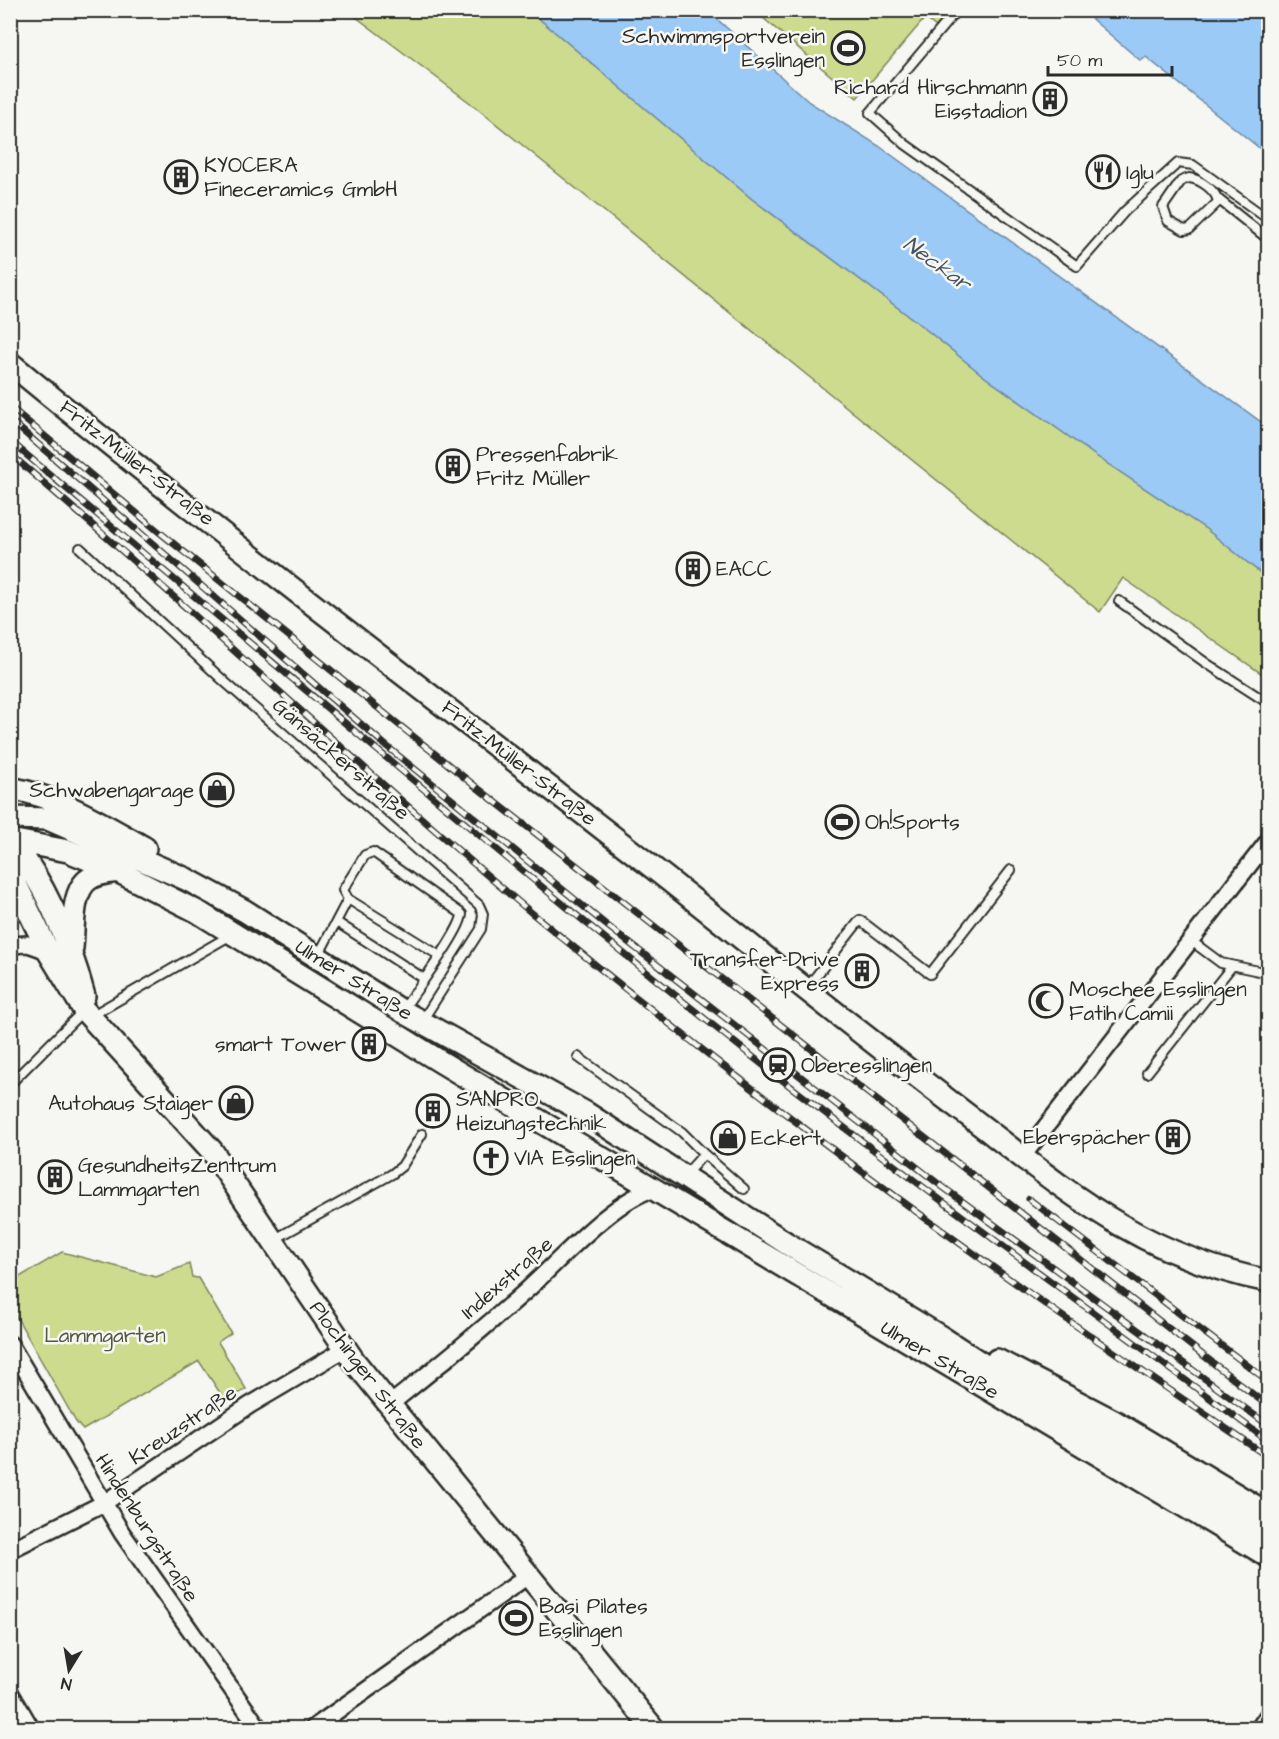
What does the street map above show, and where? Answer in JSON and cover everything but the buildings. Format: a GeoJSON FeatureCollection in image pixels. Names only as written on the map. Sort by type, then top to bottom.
{"type":"FeatureCollection","features":[{"type":"Feature","properties":{"kind":"main road","name":"Fritz-Müller-Straße"},"geometry":{"type":"LineString","coordinates":[[10,363],[805,990],[1081,1201],[1152,1244],[1214,1269],[1269,1281]]}},
{"type":"Feature","properties":{"kind":"main road"},"geometry":{"type":"LineString","coordinates":[[10,788],[50,798],[92,817],[147,849],[186,879]]}},
{"type":"Feature","properties":{"kind":"main road","name":"Ulmer Straße"},"geometry":{"type":"LineString","coordinates":[[10,819],[48,819],[186,879],[245,911],[402,1011],[556,1096],[786,1243],[941,1337],[1265,1550]]}},
{"type":"Feature","properties":{"kind":"main road","name":"Ulmer Straße"},"geometry":{"type":"LineString","coordinates":[[11,840],[68,850],[117,871],[235,933],[441,1062],[1265,1550]]}},
{"type":"Feature","properties":{"kind":"main road","name":"Plochinger Straße"},"geometry":{"type":"LineString","coordinates":[[11,840],[33,868],[72,949],[87,1013]]}},
{"type":"Feature","properties":{"kind":"main road","name":"Plochinger Straße"},"geometry":{"type":"LineString","coordinates":[[11,840],[12,876],[48,951],[87,1013],[212,1152],[345,1349],[653,1728]]}},
{"type":"Feature","properties":{"kind":"main road"},"geometry":{"type":"LineString","coordinates":[[72,949],[77,904],[83,885],[96,875],[117,871]]}},
{"type":"Feature","properties":{"kind":"main road","name":"Ulmer Straße"},"geometry":{"type":"LineString","coordinates":[[628,1172],[650,1176],[684,1176]]}},
{"type":"Feature","properties":{"kind":"main road"},"geometry":{"type":"LineString","coordinates":[[941,1337],[1057,1390],[1265,1512]]}},
{"type":"Feature","properties":{"kind":"street"},"geometry":{"type":"LineString","coordinates":[[1026,1159],[1190,940],[1269,841]]}},
{"type":"Feature","properties":{"kind":"street"},"geometry":{"type":"LineString","coordinates":[[10,945],[28,944],[48,951]]}},
{"type":"Feature","properties":{"kind":"street","name":"Indexstraße"},"geometry":{"type":"LineString","coordinates":[[389,1405],[525,1291],[630,1197],[655,1189]]}},
{"type":"Feature","properties":{"kind":"street","name":"Hindenburgstraße"},"geometry":{"type":"LineString","coordinates":[[10,1344],[104,1503],[260,1728]]}},
{"type":"Feature","properties":{"kind":"street","name":"Kreuzstraße"},"geometry":{"type":"LineString","coordinates":[[10,1550],[104,1503],[285,1384],[345,1349]]}},
{"type":"Feature","properties":{"kind":"street"},"geometry":{"type":"LineString","coordinates":[[313,1728],[529,1575]]}},
{"type":"Feature","properties":{"kind":"street"},"geometry":{"type":"LineString","coordinates":[[10,1692],[31,1728]]}},
{"type":"Feature","properties":{"kind":"street"},"geometry":{"type":"LineString","coordinates":[[1259,1728],[1269,1715]]}},
{"type":"Feature","properties":{"kind":"lane"},"geometry":{"type":"LineString","coordinates":[[957,10],[870,113],[957,182],[1077,266],[1125,211],[1178,163],[1194,165],[1269,219]]}},
{"type":"Feature","properties":{"kind":"lane"},"geometry":{"type":"LineString","coordinates":[[1220,184],[1216,195],[1212,210],[1187,230],[1174,227],[1165,216],[1164,202],[1184,179],[1198,180],[1216,195],[1269,239]]}},
{"type":"Feature","properties":{"kind":"lane","name":"Gänsäckerstraße"},"geometry":{"type":"LineString","coordinates":[[80,548],[226,683],[479,905],[483,919],[478,933],[422,1022]]}},
{"type":"Feature","properties":{"kind":"lane"},"geometry":{"type":"LineString","coordinates":[[1119,601],[1206,663],[1269,703]]}},
{"type":"Feature","properties":{"kind":"lane"},"geometry":{"type":"LineString","coordinates":[[402,1011],[440,956],[461,922],[462,914],[377,854],[369,852],[343,890],[348,899],[440,956]]}},
{"type":"Feature","properties":{"kind":"lane"},"geometry":{"type":"LineString","coordinates":[[805,990],[860,920],[930,974],[1011,870]]}},
{"type":"Feature","properties":{"kind":"lane"},"geometry":{"type":"LineString","coordinates":[[317,958],[338,923],[348,899]]}},
{"type":"Feature","properties":{"kind":"lane"},"geometry":{"type":"LineString","coordinates":[[338,923],[423,978]]}},
{"type":"Feature","properties":{"kind":"lane"},"geometry":{"type":"LineString","coordinates":[[10,1084],[87,1013],[235,933]]}},
{"type":"Feature","properties":{"kind":"lane"},"geometry":{"type":"LineString","coordinates":[[1190,940],[1216,960],[1232,966],[1269,973]]}},
{"type":"Feature","properties":{"kind":"lane"},"geometry":{"type":"LineString","coordinates":[[1147,1073],[1232,966]]}},
{"type":"Feature","properties":{"kind":"lane"},"geometry":{"type":"LineString","coordinates":[[578,1057],[682,1132],[744,1189]]}},
{"type":"Feature","properties":{"kind":"lane"},"geometry":{"type":"LineString","coordinates":[[273,1240],[392,1174],[402,1166],[422,1134]]}},
{"type":"Feature","properties":{"kind":"lane"},"geometry":{"type":"LineString","coordinates":[[684,1176],[704,1154]]}},
{"type":"Feature","properties":{"kind":"green space"},"geometry":{"type":"Polygon","coordinates":[[[348,11],[530,11],[752,199],[913,319],[985,377],[1096,456],[1206,529],[1268,579],[1268,678],[1123,578],[1100,612],[469,102],[348,11]]]}},
{"type":"Feature","properties":{"kind":"green space","name":"Schwimmsportverein Esslingen"},"geometry":{"type":"Polygon","coordinates":[[[755,11],[950,11],[936,27],[925,18],[857,98],[755,11]]]}},
{"type":"Feature","properties":{"kind":"green space","name":"Lammgarten"},"geometry":{"type":"Polygon","coordinates":[[[62,1252],[156,1277],[189,1264],[192,1277],[198,1278],[231,1333],[218,1342],[246,1389],[226,1402],[199,1361],[83,1430],[76,1422],[11,1307],[11,1282],[62,1252]]]}},
{"type":"Feature","properties":{"kind":"water","name":"Neckar"},"geometry":{"type":"Polygon","coordinates":[[[530,11],[708,11],[809,102],[879,146],[1268,427],[1268,579],[1206,529],[1096,456],[985,377],[913,319],[752,199],[530,11]]]}},
{"type":"Feature","properties":{"kind":"water"},"geometry":{"type":"Polygon","coordinates":[[[1090,11],[1268,11],[1268,155],[1146,57],[1141,61],[1087,15],[1090,11]]]}},
{"type":"Feature","properties":{"kind":"railway"},"geometry":{"type":"LineString","coordinates":[[10,407],[158,531],[470,782],[1268,1406]]}},
{"type":"Feature","properties":{"kind":"railway"},"geometry":{"type":"LineString","coordinates":[[10,420],[384,744],[605,924],[936,1182],[1268,1425]]}},
{"type":"Feature","properties":{"kind":"railway"},"geometry":{"type":"LineString","coordinates":[[10,441],[478,834],[667,989],[951,1208],[1268,1441]]}},
{"type":"Feature","properties":{"kind":"railway"},"geometry":{"type":"LineString","coordinates":[[10,454],[142,568],[467,858],[653,1011],[836,1152],[1022,1288],[1268,1457]]}},
{"type":"Feature","properties":{"kind":"railway"},"geometry":{"type":"LineString","coordinates":[[1029,1199],[1268,1381]]}},
{"type":"Feature","properties":{"kind":"place","name":"Schwimmsportverein Esslingen"},"geometry":{"type":"Point","coordinates":[848,48]}},
{"type":"Feature","properties":{"kind":"place","name":"Richard Hirschmann Eisstadion"},"geometry":{"type":"Point","coordinates":[1050,99]}},
{"type":"Feature","properties":{"kind":"place","name":"Iglu"},"geometry":{"type":"Point","coordinates":[1103,172]}},
{"type":"Feature","properties":{"kind":"place","name":"KYOCERA Fineceramics GmbH"},"geometry":{"type":"Point","coordinates":[181,177]}},
{"type":"Feature","properties":{"kind":"place","name":"Pressenfabrik Fritz Müller"},"geometry":{"type":"Point","coordinates":[453,466]}},
{"type":"Feature","properties":{"kind":"place","name":"EACC"},"geometry":{"type":"Point","coordinates":[693,569]}},
{"type":"Feature","properties":{"kind":"place","name":"Schwabengarage"},"geometry":{"type":"Point","coordinates":[217,790]}},
{"type":"Feature","properties":{"kind":"place","name":"Oh!Sports"},"geometry":{"type":"Point","coordinates":[842,822]}},
{"type":"Feature","properties":{"kind":"place","name":"Transfer-Drive Express"},"geometry":{"type":"Point","coordinates":[862,971]}},
{"type":"Feature","properties":{"kind":"place","name":"Moschee Esslingen Fatih Camii"},"geometry":{"type":"Point","coordinates":[1046,1001]}},
{"type":"Feature","properties":{"kind":"place","name":"smart Tower"},"geometry":{"type":"Point","coordinates":[369,1044]}},
{"type":"Feature","properties":{"kind":"place","name":"Oberesslingen"},"geometry":{"type":"Point","coordinates":[778,1065]}},
{"type":"Feature","properties":{"kind":"place","name":"Autohaus Staiger"},"geometry":{"type":"Point","coordinates":[236,1103]}},
{"type":"Feature","properties":{"kind":"place","name":"SANPRO Heizungstechnik"},"geometry":{"type":"Point","coordinates":[433,1111]}},
{"type":"Feature","properties":{"kind":"place","name":"Eberspächer"},"geometry":{"type":"Point","coordinates":[1173,1137]}},
{"type":"Feature","properties":{"kind":"place","name":"Eckert"},"geometry":{"type":"Point","coordinates":[728,1138]}},
{"type":"Feature","properties":{"kind":"place","name":"VIA Esslingen"},"geometry":{"type":"Point","coordinates":[491,1158]}},
{"type":"Feature","properties":{"kind":"place","name":"GesundheitsZentrum Lammgarten"},"geometry":{"type":"Point","coordinates":[55,1177]}},
{"type":"Feature","properties":{"kind":"place","name":"Basi Pilates Esslingen"},"geometry":{"type":"Point","coordinates":[516,1618]}}]}
